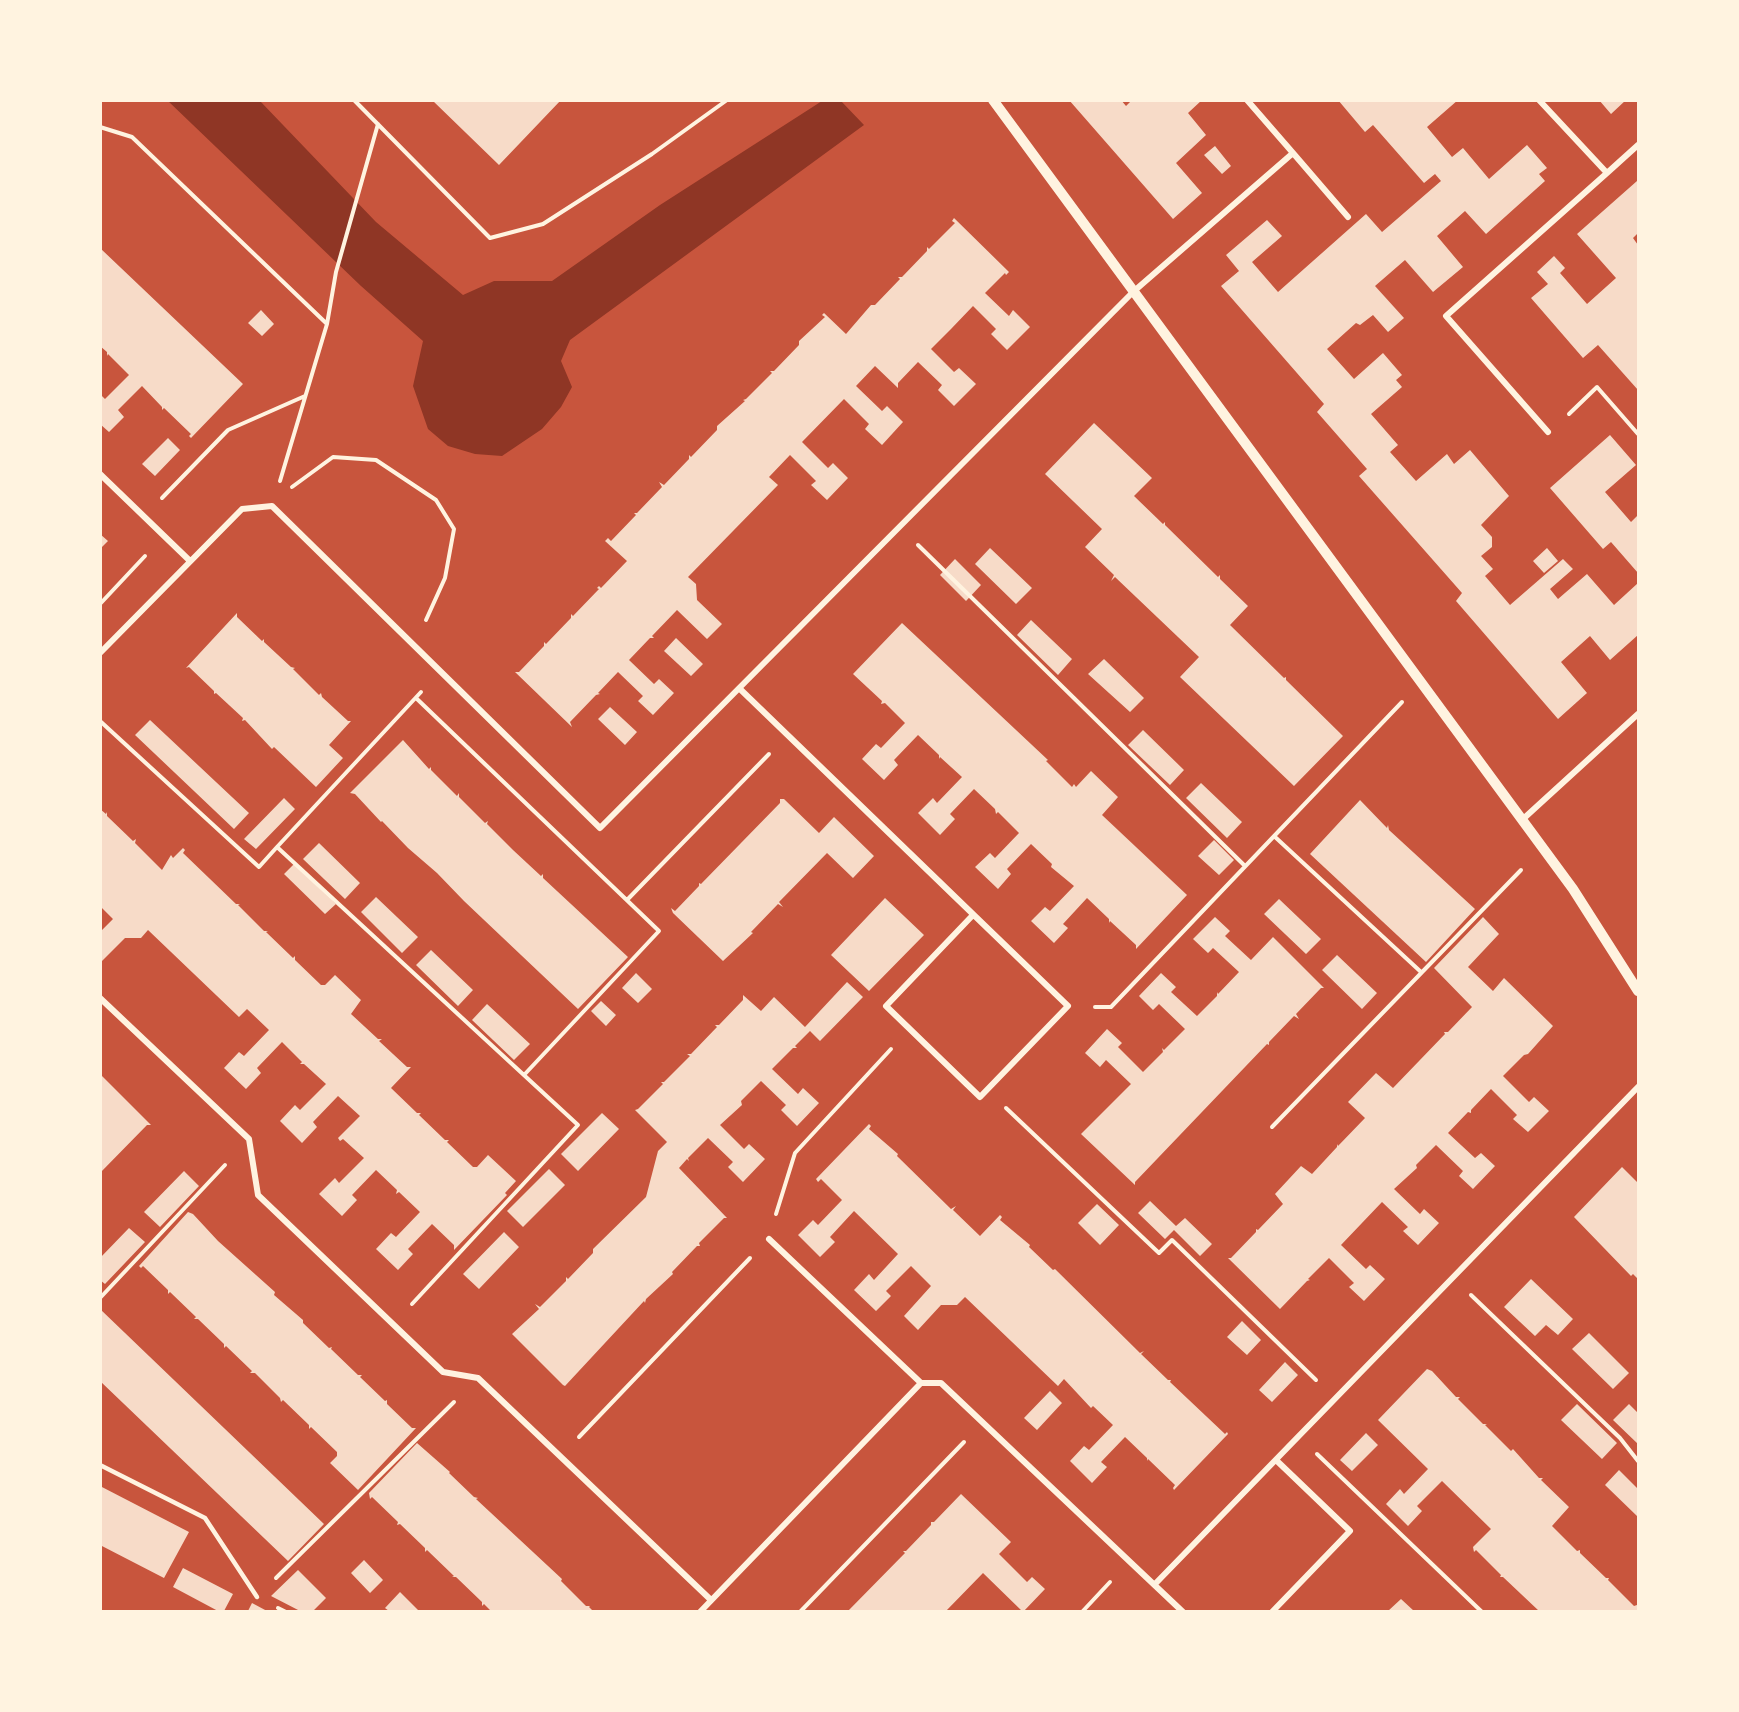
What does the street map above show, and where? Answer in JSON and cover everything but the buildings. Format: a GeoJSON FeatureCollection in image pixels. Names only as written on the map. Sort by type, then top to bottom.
{"type":"FeatureCollection","features":[{"type":"Feature","properties":{"kind":"street"},"geometry":{"type":"LineString","coordinates":[[993,100],[1573,889],[1638,991]]}},
{"type":"Feature","properties":{"kind":"street"},"geometry":{"type":"LineString","coordinates":[[1247,100],[1348,217]]}},
{"type":"Feature","properties":{"kind":"street"},"geometry":{"type":"LineString","coordinates":[[1539,100],[1607,173]]}},
{"type":"Feature","properties":{"kind":"street"},"geometry":{"type":"LineString","coordinates":[[1548,432],[1446,316],[1638,145]]}},
{"type":"Feature","properties":{"kind":"street"},"geometry":{"type":"LineString","coordinates":[[100,653],[189,560],[242,509],[272,506],[600,828],[1133,292],[1293,153]]}},
{"type":"Feature","properties":{"kind":"street"},"geometry":{"type":"LineString","coordinates":[[100,474],[189,560]]}},
{"type":"Feature","properties":{"kind":"street"},"geometry":{"type":"LineString","coordinates":[[740,689],[972,916],[1068,1006],[980,1097],[886,1006],[972,916]]}},
{"type":"Feature","properties":{"kind":"street"},"geometry":{"type":"LineString","coordinates":[[1521,820],[1638,714]]}},
{"type":"Feature","properties":{"kind":"street"},"geometry":{"type":"LineString","coordinates":[[100,998],[249,1139],[258,1195],[442,1372],[478,1378],[711,1600]]}},
{"type":"Feature","properties":{"kind":"street"},"geometry":{"type":"LineString","coordinates":[[1155,1584],[1638,1088]]}},
{"type":"Feature","properties":{"kind":"street"},"geometry":{"type":"LineString","coordinates":[[769,1239],[921,1383],[941,1383],[1183,1611]]}},
{"type":"Feature","properties":{"kind":"street"},"geometry":{"type":"LineString","coordinates":[[700,1611],[921,1383]]}},
{"type":"Feature","properties":{"kind":"street"},"geometry":{"type":"LineString","coordinates":[[1272,1611],[1350,1531],[1276,1460]]}},
{"type":"Feature","properties":{"kind":"lane"},"geometry":{"type":"LineString","coordinates":[[100,1465],[205,1518],[257,1597]]}},
{"type":"Feature","properties":{"kind":"path"},"geometry":{"type":"LineString","coordinates":[[354,100],[490,237],[543,224],[652,154],[727,100]]}},
{"type":"Feature","properties":{"kind":"path"},"geometry":{"type":"LineString","coordinates":[[272,506],[327,324],[336,272],[378,123]]}},
{"type":"Feature","properties":{"kind":"path"},"geometry":{"type":"LineString","coordinates":[[100,127],[132,137],[327,324]]}},
{"type":"Feature","properties":{"kind":"path"},"geometry":{"type":"LineString","coordinates":[[1548,432],[1597,387],[1638,434]]}},
{"type":"Feature","properties":{"kind":"path"},"geometry":{"type":"LineString","coordinates":[[144,516],[228,430],[306,395]]}},
{"type":"Feature","properties":{"kind":"path"},"geometry":{"type":"LineString","coordinates":[[272,506],[294,485],[333,457],[376,460],[436,500],[454,529],[445,578],[414,646]]}},
{"type":"Feature","properties":{"kind":"path"},"geometry":{"type":"LineString","coordinates":[[900,528],[1245,866]]}},
{"type":"Feature","properties":{"kind":"path"},"geometry":{"type":"LineString","coordinates":[[100,604],[164,536]]}},
{"type":"Feature","properties":{"kind":"path"},"geometry":{"type":"LineString","coordinates":[[100,721],[259,867],[440,671]]}},
{"type":"Feature","properties":{"kind":"path"},"geometry":{"type":"LineString","coordinates":[[1068,1006],[1111,1007],[1421,682]]}},
{"type":"Feature","properties":{"kind":"path"},"geometry":{"type":"LineString","coordinates":[[416,698],[659,931],[524,1075]]}},
{"type":"Feature","properties":{"kind":"path"},"geometry":{"type":"LineString","coordinates":[[627,900],[787,735]]}},
{"type":"Feature","properties":{"kind":"path"},"geometry":{"type":"LineString","coordinates":[[1274,836],[1421,972]]}},
{"type":"Feature","properties":{"kind":"path"},"geometry":{"type":"LineString","coordinates":[[278,847],[578,1125],[394,1325]]}},
{"type":"Feature","properties":{"kind":"path"},"geometry":{"type":"LineString","coordinates":[[1272,1127],[1543,848]]}},
{"type":"Feature","properties":{"kind":"path"},"geometry":{"type":"LineString","coordinates":[[560,1457],[769,1239],[795,1153],[910,1030]]}},
{"type":"Feature","properties":{"kind":"path"},"geometry":{"type":"LineString","coordinates":[[987,1090],[1159,1253],[1172,1240],[1336,1399]]}},
{"type":"Feature","properties":{"kind":"path"},"geometry":{"type":"LineString","coordinates":[[100,1298],[249,1139]]}},
{"type":"Feature","properties":{"kind":"path"},"geometry":{"type":"LineString","coordinates":[[1454,1278],[1620,1438],[1638,1461]]}},
{"type":"Feature","properties":{"kind":"path"},"geometry":{"type":"LineString","coordinates":[[257,1597],[478,1378]]}},
{"type":"Feature","properties":{"kind":"path"},"geometry":{"type":"LineString","coordinates":[[800,1611],[983,1422]]}},
{"type":"Feature","properties":{"kind":"path"},"geometry":{"type":"LineString","coordinates":[[1299,1437],[1482,1611]]}},
{"type":"Feature","properties":{"kind":"path"},"geometry":{"type":"LineString","coordinates":[[1082,1611],[1131,1561]]}},
{"type":"Feature","properties":{"kind":"shaded area"},"geometry":{"type":"Polygon","coordinates":[[[168,101],[260,101],[376,222],[463,295],[494,281],[552,281],[660,205],[822,101],[841,101],[864,125],[570,340],[561,361],[572,387],[561,407],[542,429],[502,456],[475,454],[448,446],[428,429],[413,386],[423,341],[361,286],[168,101]]]}}]}
